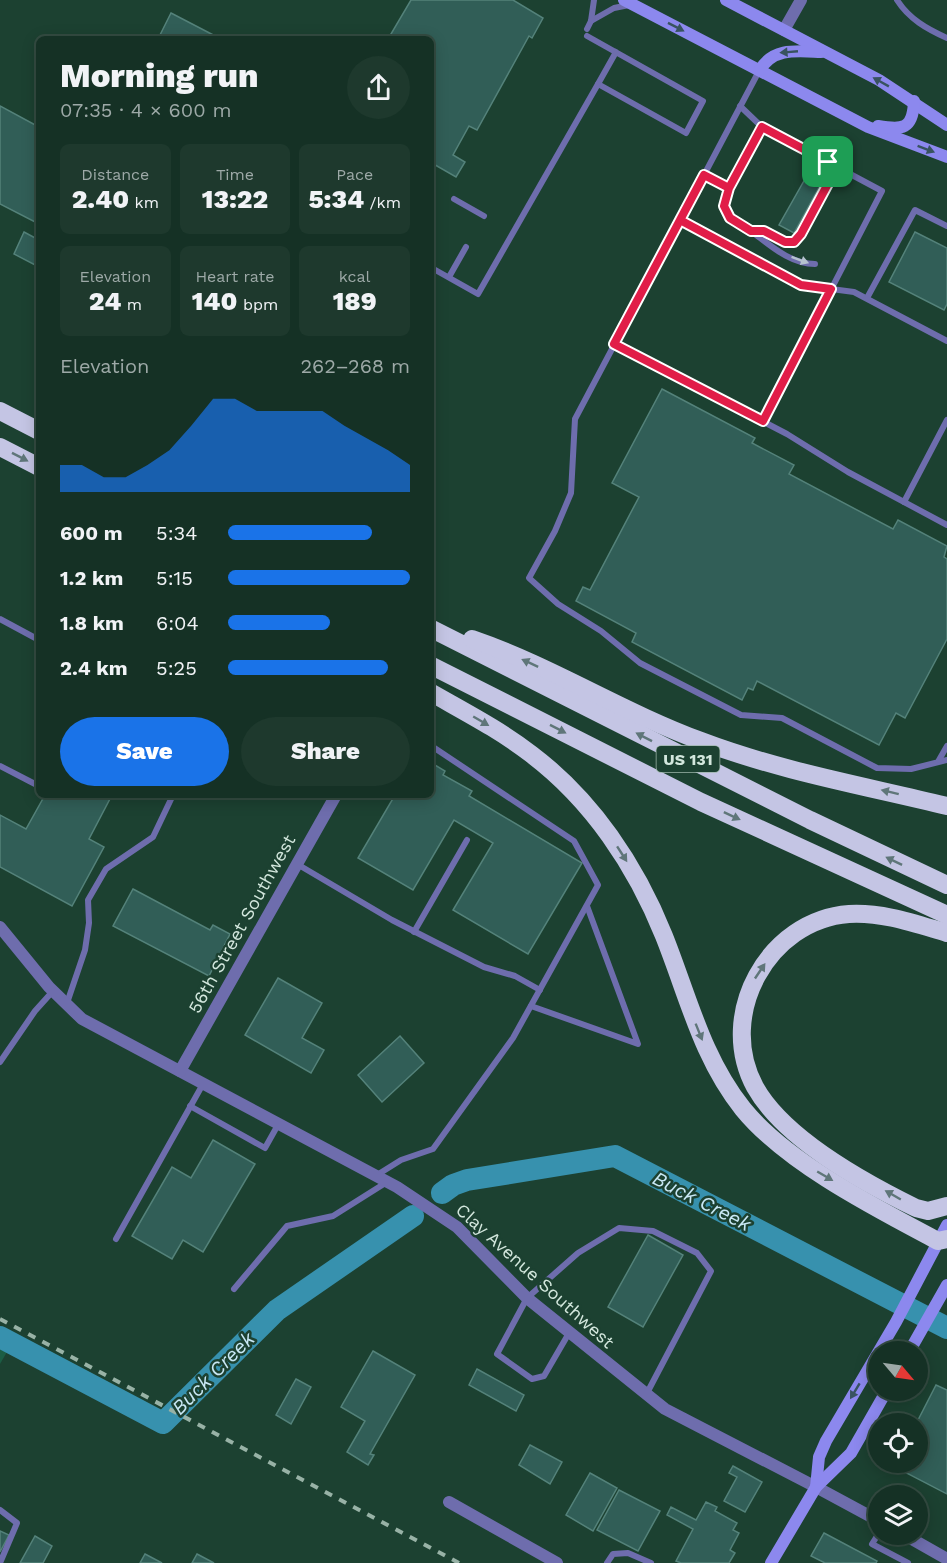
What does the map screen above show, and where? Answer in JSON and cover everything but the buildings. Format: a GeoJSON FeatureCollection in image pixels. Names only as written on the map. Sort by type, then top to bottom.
{"type":"FeatureCollection","features":[{"type":"Feature","properties":{"kind":"highway"},"geometry":{"type":"LineString","coordinates":[[0,411],[36,429]]}},
{"type":"Feature","properties":{"kind":"highway"},"geometry":{"type":"LineString","coordinates":[[0,447],[36,465]]}},
{"type":"Feature","properties":{"kind":"highway"},"geometry":{"type":"LineString","coordinates":[[434,628],[507,652],[700,741],[792,769],[947,806]]}},
{"type":"Feature","properties":{"kind":"highway","name":"US 131"},"geometry":{"type":"LineString","coordinates":[[434,629],[810,820],[947,885]]}},
{"type":"Feature","properties":{"kind":"highway","name":"US 131"},"geometry":{"type":"LineString","coordinates":[[434,667],[701,802],[947,915]]}},
{"type":"Feature","properties":{"kind":"highway"},"geometry":{"type":"LineString","coordinates":[[434,694],[502,734],[539,760],[574,793],[618,847],[641,885],[657,919],[711,1059],[732,1094],[754,1121],[802,1162],[942,1240]]}},
{"type":"Feature","properties":{"kind":"highway"},"geometry":{"type":"LineString","coordinates":[[947,933],[896,919],[850,914],[823,920],[799,931],[779,946],[754,980],[742,1018],[742,1042],[745,1062],[755,1087],[785,1125],[808,1144],[916,1208],[928,1211],[947,1206]]}},
{"type":"Feature","properties":{"kind":"main road"},"geometry":{"type":"LineString","coordinates":[[726,0],[826,52],[914,102],[947,125]]}},
{"type":"Feature","properties":{"kind":"main road"},"geometry":{"type":"LineString","coordinates":[[629,3],[859,122],[947,158]]}},
{"type":"Feature","properties":{"kind":"main road"},"geometry":{"type":"LineString","coordinates":[[760,70],[767,59],[782,52],[826,52]]}},
{"type":"Feature","properties":{"kind":"main road"},"geometry":{"type":"LineString","coordinates":[[859,122],[894,128],[904,127],[912,117],[914,102]]}},
{"type":"Feature","properties":{"kind":"main road"},"geometry":{"type":"LineString","coordinates":[[816,1487],[823,1447],[942,1240],[947,1225]]}},
{"type":"Feature","properties":{"kind":"main road"},"geometry":{"type":"LineString","coordinates":[[915,1341],[947,1285]]}},
{"type":"Feature","properties":{"kind":"main road"},"geometry":{"type":"LineString","coordinates":[[771,1563],[816,1487],[840,1467],[851,1453],[881,1401]]}},
{"type":"Feature","properties":{"kind":"street"},"geometry":{"type":"LineString","coordinates":[[784,30],[801,0]]}},
{"type":"Feature","properties":{"kind":"street","name":"56th Street Southwest"},"geometry":{"type":"LineString","coordinates":[[180,1071],[334,798]]}},
{"type":"Feature","properties":{"kind":"street","name":"Clay Avenue Southwest"},"geometry":{"type":"LineString","coordinates":[[0,927],[53,992],[91,1024],[382,1179],[457,1227],[526,1298],[665,1409],[868,1515]]}},
{"type":"Feature","properties":{"kind":"street"},"geometry":{"type":"LineString","coordinates":[[449,1502],[557,1563]]}},
{"type":"Feature","properties":{"kind":"street"},"geometry":{"type":"LineString","coordinates":[[921,1545],[945,1560]]}},
{"type":"Feature","properties":{"kind":"lane"},"geometry":{"type":"LineString","coordinates":[[594,0],[587,33],[703,101],[686,133],[598,84]]}},
{"type":"Feature","properties":{"kind":"lane"},"geometry":{"type":"LineString","coordinates":[[897,0],[903,11],[915,21],[947,38]]}},
{"type":"Feature","properties":{"kind":"lane"},"geometry":{"type":"LineString","coordinates":[[591,21],[614,8],[629,3]]}},
{"type":"Feature","properties":{"kind":"lane"},"geometry":{"type":"LineString","coordinates":[[434,269],[478,294],[616,52]]}},
{"type":"Feature","properties":{"kind":"lane"},"geometry":{"type":"LineString","coordinates":[[760,70],[575,419],[571,493],[555,531],[528,578],[558,604],[602,631],[640,663],[741,715],[782,718],[877,768],[911,769],[939,760],[947,760]]}},
{"type":"Feature","properties":{"kind":"lane"},"geometry":{"type":"LineString","coordinates":[[740,105],[762,127],[882,191],[763,421]]}},
{"type":"Feature","properties":{"kind":"lane"},"geometry":{"type":"LineString","coordinates":[[762,127],[729,188],[724,202],[727,215],[765,243],[803,263],[815,264]]}},
{"type":"Feature","properties":{"kind":"lane"},"geometry":{"type":"LineString","coordinates":[[751,231],[764,231],[788,243],[797,240],[837,167]]}},
{"type":"Feature","properties":{"kind":"lane"},"geometry":{"type":"LineString","coordinates":[[704,175],[729,188]]}},
{"type":"Feature","properties":{"kind":"lane"},"geometry":{"type":"LineString","coordinates":[[454,199],[483,216]]}},
{"type":"Feature","properties":{"kind":"lane"},"geometry":{"type":"LineString","coordinates":[[867,298],[915,210],[947,226]]}},
{"type":"Feature","properties":{"kind":"lane"},"geometry":{"type":"LineString","coordinates":[[680,220],[801,285],[848,290],[947,341]]}},
{"type":"Feature","properties":{"kind":"lane"},"geometry":{"type":"LineString","coordinates":[[449,277],[466,247]]}},
{"type":"Feature","properties":{"kind":"lane"},"geometry":{"type":"LineString","coordinates":[[614,344],[763,421],[947,525]]}},
{"type":"Feature","properties":{"kind":"lane"},"geometry":{"type":"LineString","coordinates":[[904,502],[947,420]]}},
{"type":"Feature","properties":{"kind":"lane"},"geometry":{"type":"LineString","coordinates":[[0,619],[36,638]]}},
{"type":"Feature","properties":{"kind":"lane"},"geometry":{"type":"LineString","coordinates":[[939,760],[947,746]]}},
{"type":"Feature","properties":{"kind":"lane"},"geometry":{"type":"LineString","coordinates":[[234,1289],[286,1226],[333,1216],[382,1179],[401,1160],[433,1149],[513,1038],[598,885],[574,841],[434,748]]}},
{"type":"Feature","properties":{"kind":"lane"},"geometry":{"type":"LineString","coordinates":[[0,766],[35,784]]}},
{"type":"Feature","properties":{"kind":"lane"},"geometry":{"type":"LineString","coordinates":[[66,1004],[85,950],[89,923],[88,900],[106,869],[153,837],[172,798]]}},
{"type":"Feature","properties":{"kind":"lane"},"geometry":{"type":"LineString","coordinates":[[414,932],[467,840]]}},
{"type":"Feature","properties":{"kind":"lane"},"geometry":{"type":"LineString","coordinates":[[297,864],[414,932],[484,967],[515,976],[540,990]]}},
{"type":"Feature","properties":{"kind":"lane"},"geometry":{"type":"LineString","coordinates":[[531,1006],[638,1044],[587,906]]}},
{"type":"Feature","properties":{"kind":"lane"},"geometry":{"type":"LineString","coordinates":[[0,1062],[35,1011],[53,992]]}},
{"type":"Feature","properties":{"kind":"lane"},"geometry":{"type":"LineString","coordinates":[[117,1239],[203,1083]]}},
{"type":"Feature","properties":{"kind":"lane"},"geometry":{"type":"LineString","coordinates":[[190,1106],[265,1148],[279,1123]]}},
{"type":"Feature","properties":{"kind":"lane"},"geometry":{"type":"LineString","coordinates":[[569,1333],[544,1376],[539,1379],[532,1379],[500,1359],[497,1354],[526,1298],[578,1253],[619,1228],[653,1231],[697,1253],[711,1271],[646,1395]]}},
{"type":"Feature","properties":{"kind":"lane"},"geometry":{"type":"LineString","coordinates":[[0,1510],[17,1523],[0,1563]]}},
{"type":"Feature","properties":{"kind":"lane"},"geometry":{"type":"LineString","coordinates":[[874,1545],[908,1563]]}},
{"type":"Feature","properties":{"kind":"lane"},"geometry":{"type":"LineString","coordinates":[[608,1563],[613,1554],[619,1552],[628,1553],[651,1563]]}},
{"type":"Feature","properties":{"kind":"green space"},"geometry":{"type":"Polygon","coordinates":[[[0,1339],[11,1345],[0,1364],[0,1339]]]}},
{"type":"Feature","properties":{"kind":"waterway","name":"Buck Creek"},"geometry":{"type":"LineString","coordinates":[[442,1193],[453,1185],[467,1180],[615,1156],[947,1328]]}},
{"type":"Feature","properties":{"kind":"waterway","name":"Buck Creek"},"geometry":{"type":"LineString","coordinates":[[0,1337],[163,1423],[277,1310],[413,1216]]}},
{"type":"Feature","properties":{"kind":"railway"},"geometry":{"type":"LineString","coordinates":[[0,1319],[459,1563]]}},
{"type":"Feature","properties":{"kind":"route"},"geometry":{"type":"LineString","coordinates":[[828,162],[762,127],[729,188],[704,175],[680,220],[614,344],[763,421],[831,289],[801,285],[680,220],[704,175],[729,188],[724,206],[727,215],[733,221],[751,231],[764,231],[785,242],[794,242],[799,238],[837,167],[828,162]]}}]}
